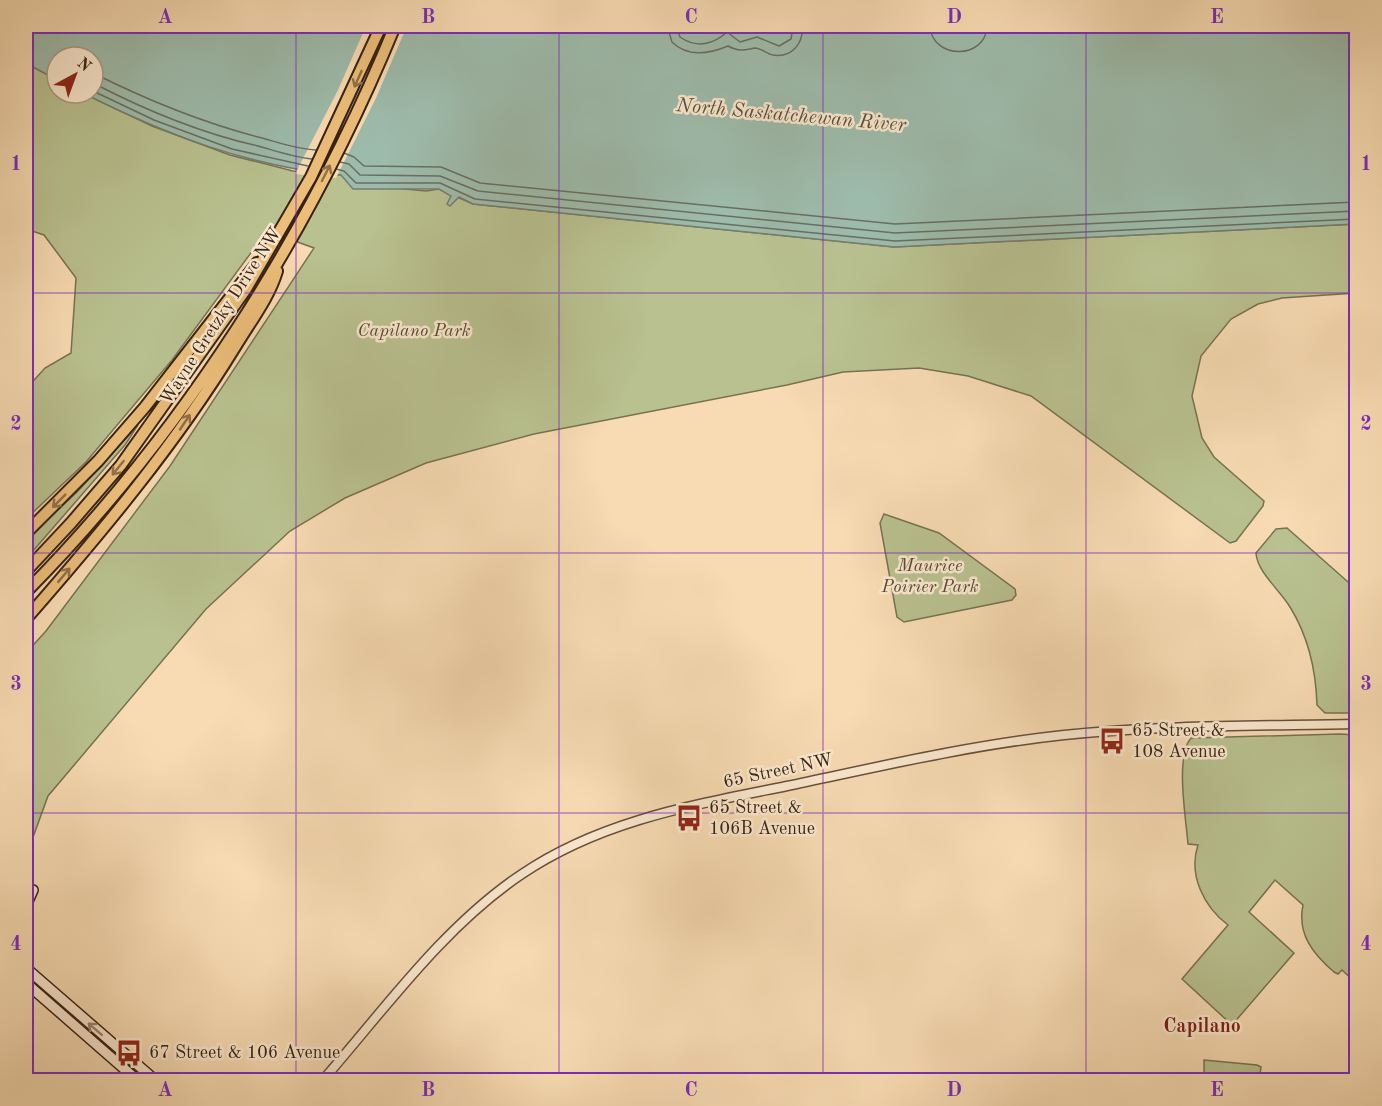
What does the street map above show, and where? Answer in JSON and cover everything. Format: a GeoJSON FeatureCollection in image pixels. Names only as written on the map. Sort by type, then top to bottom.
{"type":"FeatureCollection","features":[{"type":"Feature","properties":{"kind":"main road","name":"Wayne Gretzky Drive NW"},"geometry":{"type":"LineString","coordinates":[[26,571],[71,523],[126,457],[219,329],[284,226],[340,120],[381,26]]}},
{"type":"Feature","properties":{"kind":"main road","name":"Wayne Gretzky Drive NW"},"geometry":{"type":"LineString","coordinates":[[26,592],[91,520],[162,434],[230,338],[299,225],[344,139],[395,26]]}},
{"type":"Feature","properties":{"kind":"main road"},"geometry":{"type":"LineString","coordinates":[[26,533],[91,468],[145,406],[245,276],[271,247]]}},
{"type":"Feature","properties":{"kind":"main road"},"geometry":{"type":"LineString","coordinates":[[26,619],[172,441],[227,360],[273,285],[283,254]]}},
{"type":"Feature","properties":{"kind":"main road"},"geometry":{"type":"LineString","coordinates":[[26,906],[33,890]]}},
{"type":"Feature","properties":{"kind":"main road"},"geometry":{"type":"LineString","coordinates":[[26,915],[28,934],[26,945]]}},
{"type":"Feature","properties":{"kind":"main road"},"geometry":{"type":"LineString","coordinates":[[26,968],[155,1080]]}},
{"type":"Feature","properties":{"kind":"main road"},"geometry":{"type":"LineString","coordinates":[[26,983],[137,1080]]}},
{"type":"Feature","properties":{"kind":"street","name":"65 Street NW"},"geometry":{"type":"LineString","coordinates":[[323,1080],[442,943],[485,901],[545,859],[612,827],[707,802],[1010,742],[1121,732],[1356,724]]}},
{"type":"Feature","properties":{"kind":"green space","name":"Capilano Park"},"geometry":{"type":"Polygon","coordinates":[[[26,63],[45,73],[45,105],[105,104],[152,126],[230,155],[293,171],[341,175],[395,188],[426,191],[439,189],[473,204],[894,247],[1356,224],[1356,293],[1282,298],[1258,304],[1231,319],[1201,356],[1192,396],[1202,438],[1214,457],[1264,501],[1263,506],[1236,541],[1230,543],[1031,396],[968,376],[919,368],[843,372],[534,434],[426,463],[345,498],[290,531],[206,609],[48,796],[32,840],[26,878],[26,653],[46,631],[170,466],[314,248],[267,231],[172,360],[86,462],[26,519],[26,389],[45,368],[71,353],[76,278],[44,235],[26,229],[26,63]]]}},
{"type":"Feature","properties":{"kind":"green space"},"geometry":{"type":"Polygon","coordinates":[[[138,425],[125,445],[26,559],[26,540],[77,492],[138,425]]]}},
{"type":"Feature","properties":{"kind":"green space","name":"Maurice Poirier Park"},"geometry":{"type":"Polygon","coordinates":[[[884,514],[939,533],[1015,589],[1016,595],[1012,600],[904,622],[897,617],[880,523],[884,514]]]}},
{"type":"Feature","properties":{"kind":"green space"},"geometry":{"type":"Polygon","coordinates":[[[1287,528],[1356,589],[1356,713],[1325,713],[1317,705],[1313,667],[1302,630],[1290,607],[1257,560],[1256,553],[1276,529],[1287,528]]]}},
{"type":"Feature","properties":{"kind":"green space"},"geometry":{"type":"Polygon","coordinates":[[[1356,735],[1356,983],[1342,970],[1338,974],[1334,972],[1313,951],[1302,925],[1303,905],[1275,880],[1249,912],[1294,953],[1232,1025],[1182,979],[1228,925],[1219,918],[1205,900],[1195,868],[1198,845],[1188,844],[1182,773],[1186,747],[1191,738],[1356,735]]]}},
{"type":"Feature","properties":{"kind":"green space"},"geometry":{"type":"Polygon","coordinates":[[[1204,1060],[1257,1065],[1261,1067],[1259,1080],[1204,1080],[1204,1060]]]}},
{"type":"Feature","properties":{"kind":"water","name":"North Saskatchewan River"},"geometry":{"type":"Polygon","coordinates":[[[26,26],[683,26],[702,31],[725,26],[744,29],[755,26],[780,33],[779,26],[942,26],[960,29],[978,26],[1356,26],[1356,224],[894,247],[473,204],[459,197],[450,206],[447,204],[451,196],[439,189],[353,189],[341,175],[274,165],[241,156],[176,135],[114,108],[105,104],[105,45],[45,45],[45,73],[26,63],[26,26]]]}},
{"type":"Feature","properties":{"kind":"pier"},"geometry":{"type":"Polygon","coordinates":[[[366,26],[407,26],[376,98],[336,178],[295,174],[338,90],[366,26]]]}},
{"type":"Feature","properties":{"kind":"place","name":"65 Street & 108 Avenue"},"geometry":{"type":"Point","coordinates":[1112,741]}},
{"type":"Feature","properties":{"kind":"place","name":"65 Street & 106B Avenue"},"geometry":{"type":"Point","coordinates":[689,818]}},
{"type":"Feature","properties":{"kind":"place","name":"67 Street & 106 Avenue"},"geometry":{"type":"Point","coordinates":[129,1053]}},
{"type":"Feature","properties":{"kind":"district","name":"Capilano"},"geometry":{"type":"Point","coordinates":[1202,1027]}}]}
